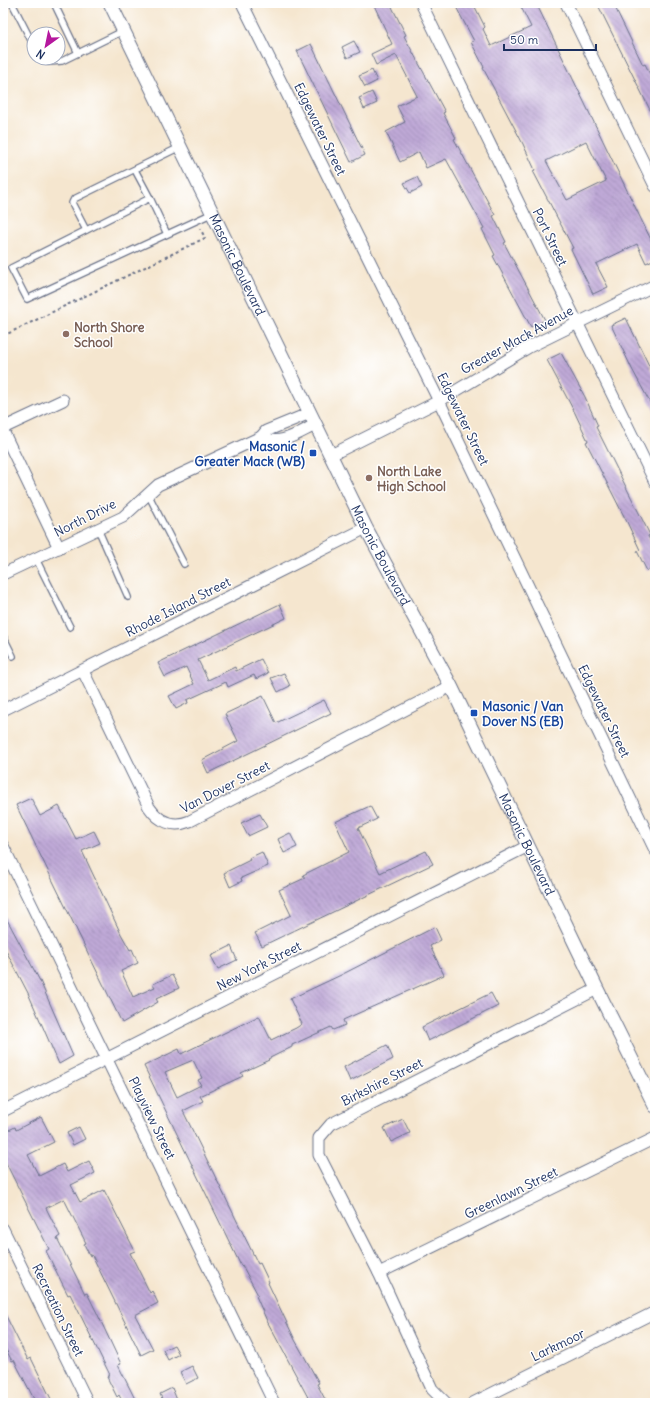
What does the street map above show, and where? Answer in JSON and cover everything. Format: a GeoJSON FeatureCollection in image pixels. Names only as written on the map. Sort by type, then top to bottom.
{"type":"FeatureCollection","features":[{"type":"Feature","properties":{"kind":"street","name":"Masonic Boulevard"},"geometry":{"type":"LineString","coordinates":[[110,3],[366,528],[451,686],[655,1106]]}},
{"type":"Feature","properties":{"kind":"street","name":"Edgewater Street"},"geometry":{"type":"LineString","coordinates":[[242,3],[439,400],[655,850]]}},
{"type":"Feature","properties":{"kind":"street","name":"Port Street"},"geometry":{"type":"LineString","coordinates":[[421,3],[655,482]]}},
{"type":"Feature","properties":{"kind":"street"},"geometry":{"type":"LineString","coordinates":[[566,3],[655,186]]}},
{"type":"Feature","properties":{"kind":"street","name":"Greater Mack Avenue"},"geometry":{"type":"LineString","coordinates":[[331,455],[439,400],[529,347],[655,285]]}},
{"type":"Feature","properties":{"kind":"street"},"geometry":{"type":"LineString","coordinates":[[59,548],[3,430],[63,400]]}},
{"type":"Feature","properties":{"kind":"street"},"geometry":{"type":"LineString","coordinates":[[261,437],[267,440],[281,441],[313,419]]}},
{"type":"Feature","properties":{"kind":"street","name":"North Drive"},"geometry":{"type":"LineString","coordinates":[[3,574],[123,517],[158,485],[261,437],[266,431],[313,419]]}},
{"type":"Feature","properties":{"kind":"street","name":"Rhode Island Street"},"geometry":{"type":"LineString","coordinates":[[3,710],[366,528]]}},
{"type":"Feature","properties":{"kind":"street","name":"Van Dover Street"},"geometry":{"type":"LineString","coordinates":[[83,671],[149,807],[166,823],[175,825],[190,821],[451,686]]}},
{"type":"Feature","properties":{"kind":"street","name":"Playview Street"},"geometry":{"type":"LineString","coordinates":[[3,846],[274,1403]]}},
{"type":"Feature","properties":{"kind":"street","name":"New York Street"},"geometry":{"type":"LineString","coordinates":[[3,1111],[528,846]]}},
{"type":"Feature","properties":{"kind":"street","name":"Birkshire Street"},"geometry":{"type":"LineString","coordinates":[[379,1273],[319,1155],[319,1138],[324,1130],[332,1124],[597,989]]}},
{"type":"Feature","properties":{"kind":"street","name":"Greenlawn Street"},"geometry":{"type":"LineString","coordinates":[[379,1273],[655,1138]]}},
{"type":"Feature","properties":{"kind":"street","name":"Recreation Street"},"geometry":{"type":"LineString","coordinates":[[3,1229],[88,1403]]}},
{"type":"Feature","properties":{"kind":"street"},"geometry":{"type":"LineString","coordinates":[[379,1273],[432,1389],[446,1403]]}},
{"type":"Feature","properties":{"kind":"street","name":"Larkmoor"},"geometry":{"type":"LineString","coordinates":[[473,1403],[655,1312]]}},
{"type":"Feature","properties":{"kind":"lane"},"geometry":{"type":"LineString","coordinates":[[12,3],[26,30]]}},
{"type":"Feature","properties":{"kind":"lane"},"geometry":{"type":"LineString","coordinates":[[54,3],[78,53]]}},
{"type":"Feature","properties":{"kind":"lane"},"geometry":{"type":"LineString","coordinates":[[66,58],[124,30]]}},
{"type":"Feature","properties":{"kind":"lane"},"geometry":{"type":"LineString","coordinates":[[86,230],[72,203],[74,199],[180,147]]}},
{"type":"Feature","properties":{"kind":"lane"},"geometry":{"type":"LineString","coordinates":[[135,170],[167,234]]}},
{"type":"Feature","properties":{"kind":"lane"},"geometry":{"type":"LineString","coordinates":[[150,198],[11,268],[27,299],[213,213]]}},
{"type":"Feature","properties":{"kind":"lane"},"geometry":{"type":"LineString","coordinates":[[148,494],[184,564]]}},
{"type":"Feature","properties":{"kind":"lane"},"geometry":{"type":"LineString","coordinates":[[98,529],[128,597]]}},
{"type":"Feature","properties":{"kind":"lane"},"geometry":{"type":"LineString","coordinates":[[36,559],[70,627]]}},
{"type":"Feature","properties":{"kind":"lane"},"geometry":{"type":"LineString","coordinates":[[3,636],[13,656]]}},
{"type":"Feature","properties":{"kind":"path"},"geometry":{"type":"LineString","coordinates":[[3,336],[205,238],[196,220]]}},
{"type":"Feature","properties":{"kind":"building"},"geometry":{"type":"Polygon","coordinates":[[[373,3],[390,3],[406,35],[404,36],[445,112],[443,113],[456,138],[454,139],[495,215],[493,216],[506,242],[504,243],[545,320],[531,327],[493,256],[495,255],[482,229],[484,228],[446,159],[426,168],[419,152],[400,162],[386,132],[405,122],[397,106],[417,96],[396,55],[376,65],[371,54],[392,44],[373,3]]]}},
{"type":"Feature","properties":{"kind":"building"},"geometry":{"type":"Polygon","coordinates":[[[454,3],[473,3],[485,27],[483,29],[491,46],[531,27],[519,3],[536,3],[655,248],[655,259],[646,263],[637,244],[596,264],[608,287],[593,294],[571,249],[573,248],[533,171],[535,170],[523,144],[483,68],[484,67],[471,42],[474,41],[454,3]],[[586,141],[546,161],[567,200],[606,181],[586,141]]]}},
{"type":"Feature","properties":{"kind":"building"},"geometry":{"type":"Polygon","coordinates":[[[597,3],[613,3],[643,65],[645,64],[655,84],[655,120],[597,3]]]}},
{"type":"Feature","properties":{"kind":"building"},"geometry":{"type":"Polygon","coordinates":[[[354,41],[360,52],[347,58],[342,47],[354,41]]]}},
{"type":"Feature","properties":{"kind":"building"},"geometry":{"type":"Polygon","coordinates":[[[311,44],[365,155],[351,162],[297,51],[311,44]]]}},
{"type":"Feature","properties":{"kind":"building"},"geometry":{"type":"Polygon","coordinates":[[[372,70],[377,81],[365,87],[359,76],[372,70]]]}},
{"type":"Feature","properties":{"kind":"building"},"geometry":{"type":"Polygon","coordinates":[[[372,92],[377,103],[364,109],[359,98],[372,92]]]}},
{"type":"Feature","properties":{"kind":"building"},"geometry":{"type":"Polygon","coordinates":[[[417,177],[422,187],[410,193],[404,183],[417,177]]]}},
{"type":"Feature","properties":{"kind":"building"},"geometry":{"type":"Polygon","coordinates":[[[626,318],[655,378],[655,412],[611,325],[626,318]]]}},
{"type":"Feature","properties":{"kind":"building"},"geometry":{"type":"Polygon","coordinates":[[[561,353],[585,397],[598,426],[596,427],[650,535],[648,536],[655,551],[655,566],[647,571],[637,551],[640,550],[627,522],[586,442],[588,441],[575,413],[547,360],[561,353]]]}},
{"type":"Feature","properties":{"kind":"building"},"geometry":{"type":"Polygon","coordinates":[[[280,604],[286,618],[198,660],[208,680],[235,667],[236,671],[261,659],[268,673],[256,679],[254,675],[228,687],[226,682],[187,700],[188,703],[176,709],[169,696],[194,684],[186,667],[165,677],[158,663],[280,604]]]}},
{"type":"Feature","properties":{"kind":"building"},"geometry":{"type":"Polygon","coordinates":[[[284,673],[290,686],[278,692],[271,678],[284,673]]]}},
{"type":"Feature","properties":{"kind":"building"},"geometry":{"type":"Polygon","coordinates":[[[263,696],[276,723],[324,700],[331,713],[208,773],[202,760],[238,741],[225,714],[263,696]]]}},
{"type":"Feature","properties":{"kind":"building"},"geometry":{"type":"Polygon","coordinates":[[[31,798],[40,816],[59,806],[76,839],[94,831],[100,843],[82,851],[121,934],[130,950],[132,949],[138,963],[121,971],[133,997],[155,987],[153,984],[172,975],[179,988],[156,999],[158,1002],[122,1023],[16,805],[31,798]]]}},
{"type":"Feature","properties":{"kind":"building"},"geometry":{"type":"Polygon","coordinates":[[[370,806],[377,819],[358,828],[380,873],[426,851],[433,864],[262,946],[255,933],[291,915],[279,890],[305,878],[303,875],[349,852],[335,822],[370,806]]]}},
{"type":"Feature","properties":{"kind":"building"},"geometry":{"type":"Polygon","coordinates":[[[260,814],[267,827],[248,836],[241,823],[260,814]]]}},
{"type":"Feature","properties":{"kind":"building"},"geometry":{"type":"Polygon","coordinates":[[[290,833],[297,847],[284,853],[278,839],[290,833]]]}},
{"type":"Feature","properties":{"kind":"building"},"geometry":{"type":"Polygon","coordinates":[[[262,852],[268,866],[241,878],[242,881],[230,887],[224,873],[262,852]]]}},
{"type":"Feature","properties":{"kind":"building"},"geometry":{"type":"Polygon","coordinates":[[[3,912],[40,981],[73,1056],[59,1064],[28,993],[3,945],[3,912]]]}},
{"type":"Feature","properties":{"kind":"building"},"geometry":{"type":"Polygon","coordinates":[[[435,927],[441,940],[430,946],[444,975],[343,1020],[345,1025],[333,1030],[331,1027],[292,1045],[292,1047],[268,1059],[269,1060],[241,1073],[243,1076],[200,1096],[203,1101],[183,1111],[258,1264],[260,1263],[295,1340],[319,1383],[317,1384],[327,1403],[311,1403],[267,1321],[256,1296],[258,1295],[242,1265],[241,1266],[144,1066],[179,1049],[181,1054],[259,1016],[271,1040],[302,1024],[290,999],[435,927]],[[193,1060],[165,1072],[177,1097],[201,1085],[198,1080],[202,1078],[193,1060]]]}},
{"type":"Feature","properties":{"kind":"building"},"geometry":{"type":"Polygon","coordinates":[[[231,946],[237,960],[218,969],[211,956],[231,946]]]}},
{"type":"Feature","properties":{"kind":"building"},"geometry":{"type":"Polygon","coordinates":[[[491,993],[498,1006],[428,1041],[422,1027],[491,993]]]}},
{"type":"Feature","properties":{"kind":"building"},"geometry":{"type":"Polygon","coordinates":[[[387,1045],[393,1059],[350,1081],[344,1067],[387,1045]]]}},
{"type":"Feature","properties":{"kind":"building"},"geometry":{"type":"Polygon","coordinates":[[[41,1117],[54,1142],[28,1155],[39,1176],[63,1164],[67,1172],[89,1161],[95,1173],[71,1185],[80,1202],[104,1190],[135,1251],[130,1253],[150,1293],[152,1291],[158,1303],[135,1315],[153,1349],[141,1355],[92,1255],[90,1256],[84,1244],[86,1243],[64,1199],[46,1208],[60,1236],[57,1238],[85,1294],[87,1293],[97,1313],[121,1364],[118,1365],[137,1403],[123,1403],[119,1395],[117,1397],[107,1377],[110,1375],[70,1294],[68,1295],[46,1251],[49,1249],[3,1157],[3,1133],[15,1127],[16,1130],[41,1117]]]}},
{"type":"Feature","properties":{"kind":"building"},"geometry":{"type":"Polygon","coordinates":[[[403,1119],[410,1133],[391,1142],[384,1128],[403,1119]]]}},
{"type":"Feature","properties":{"kind":"building"},"geometry":{"type":"Polygon","coordinates":[[[79,1127],[85,1139],[73,1145],[67,1133],[79,1127]]]}},
{"type":"Feature","properties":{"kind":"building"},"geometry":{"type":"Polygon","coordinates":[[[3,1310],[28,1360],[31,1358],[53,1403],[36,1403],[14,1360],[12,1361],[3,1344],[3,1310]]]}},
{"type":"Feature","properties":{"kind":"building"},"geometry":{"type":"Polygon","coordinates":[[[174,1345],[179,1354],[168,1360],[163,1350],[174,1345]]]}},
{"type":"Feature","properties":{"kind":"building"},"geometry":{"type":"Polygon","coordinates":[[[192,1366],[198,1378],[186,1384],[180,1372],[192,1366]]]}},
{"type":"Feature","properties":{"kind":"building"},"geometry":{"type":"Polygon","coordinates":[[[172,1388],[177,1400],[172,1403],[164,1403],[160,1394],[172,1388]]]}},
{"type":"Feature","properties":{"kind":"place","name":"North Shore School"},"geometry":{"type":"Point","coordinates":[66,334]}},
{"type":"Feature","properties":{"kind":"place","name":"Masonic / Greater Mack (WB)"},"geometry":{"type":"Point","coordinates":[313,453]}},
{"type":"Feature","properties":{"kind":"place","name":"North Lake High School"},"geometry":{"type":"Point","coordinates":[369,478]}},
{"type":"Feature","properties":{"kind":"place","name":"Masonic / Van Dover NS (EB)"},"geometry":{"type":"Point","coordinates":[474,713]}}]}
